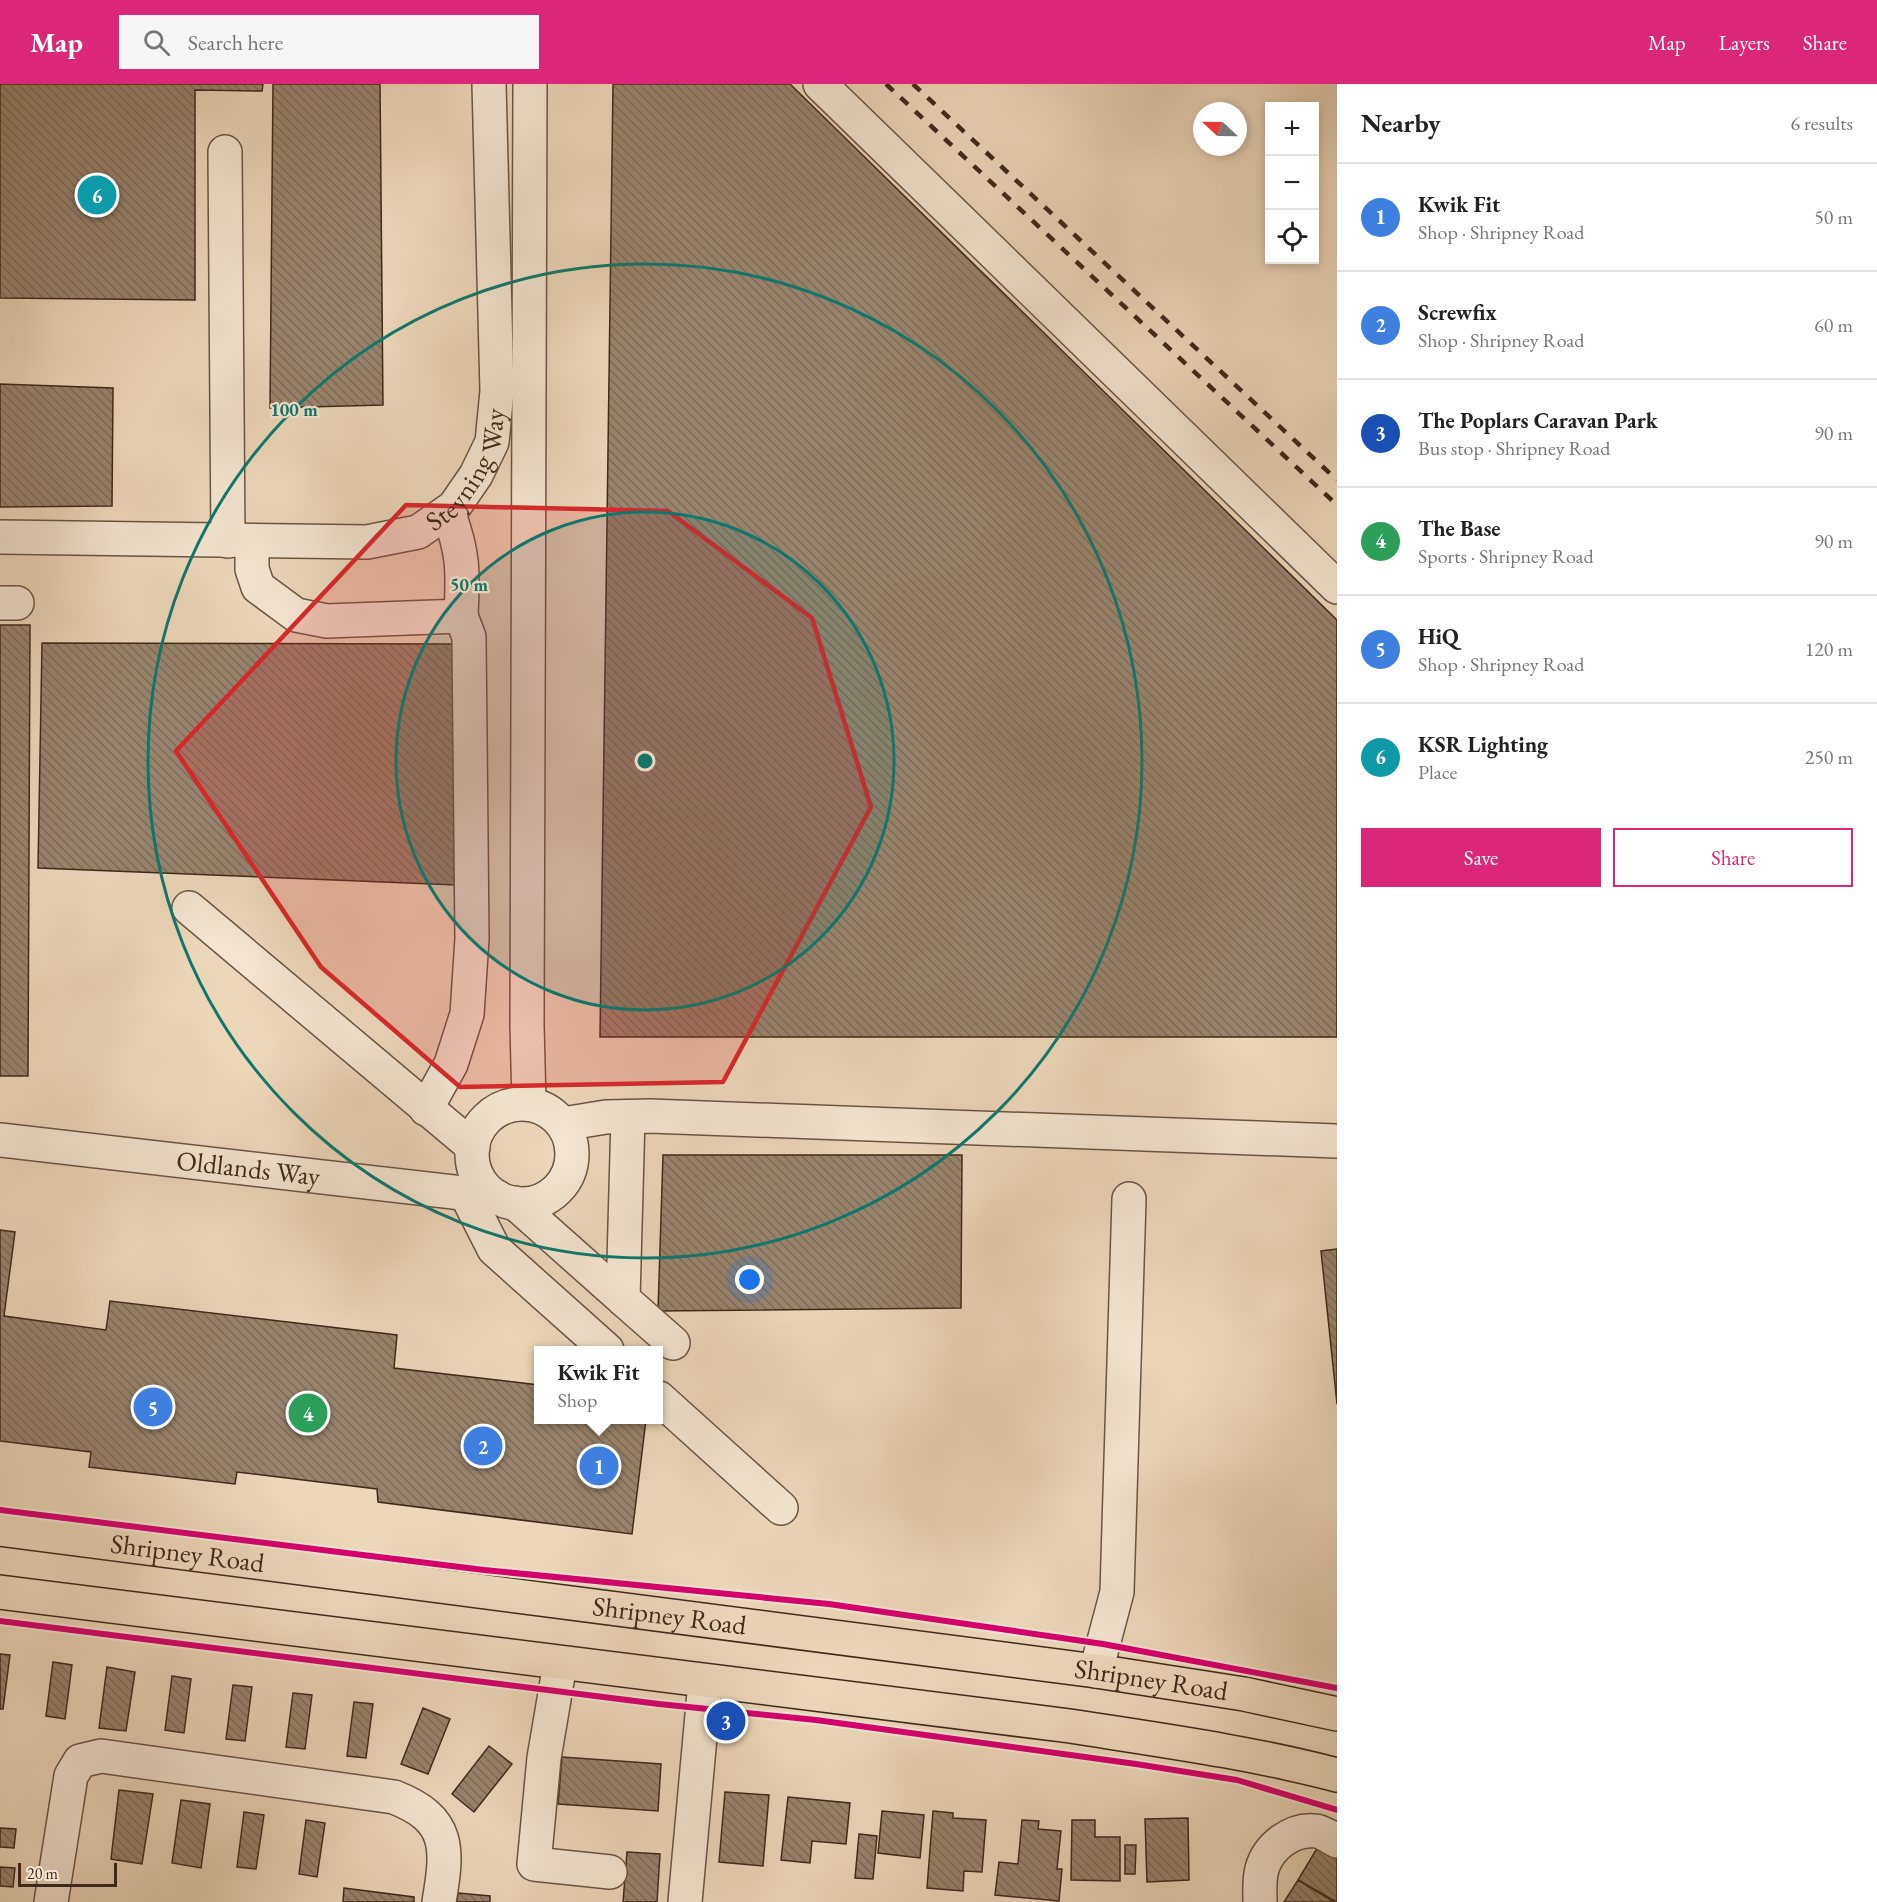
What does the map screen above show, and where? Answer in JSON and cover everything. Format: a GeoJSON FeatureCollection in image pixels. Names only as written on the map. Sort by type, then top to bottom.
{"type":"FeatureCollection","features":[{"type":"Feature","properties":{"kind":"main road","name":"Shripney Road"},"geometry":{"type":"LineString","coordinates":[[0,1529],[1096,1671],[1244,1694],[1337,1714]]}},
{"type":"Feature","properties":{"kind":"main road"},"geometry":{"type":"LineString","coordinates":[[0,1592],[560,1664],[1070,1726],[1230,1752],[1337,1775]]}},
{"type":"Feature","properties":{"kind":"lane","name":"Steyning Way"},"geometry":{"type":"LineString","coordinates":[[0,537],[367,543],[418,532],[454,507],[476,475],[492,442],[496,401],[489,84]]}},
{"type":"Feature","properties":{"kind":"lane"},"geometry":{"type":"LineString","coordinates":[[529,1104],[527,930],[530,84]]}},
{"type":"Feature","properties":{"kind":"lane"},"geometry":{"type":"LineString","coordinates":[[820,84],[1337,587]]}},
{"type":"Feature","properties":{"kind":"lane"},"geometry":{"type":"LineString","coordinates":[[225,152],[240,541],[258,587],[296,615],[327,621],[461,616]]}},
{"type":"Feature","properties":{"kind":"lane"},"geometry":{"type":"LineString","coordinates":[[426,1109],[452,1064],[467,1014],[472,939],[469,637],[461,616],[464,565],[460,542],[448,512]]}},
{"type":"Feature","properties":{"kind":"lane"},"geometry":{"type":"LineString","coordinates":[[189,908],[473,1147]]}},
{"type":"Feature","properties":{"kind":"lane"},"geometry":{"type":"LineString","coordinates":[[673,1343],[623,1299],[492,1198],[477,1175],[473,1161],[473,1147],[486,1119],[499,1110],[514,1105],[529,1104],[542,1108],[562,1124],[606,1117],[628,1117],[1337,1141]]}},
{"type":"Feature","properties":{"kind":"lane"},"geometry":{"type":"LineString","coordinates":[[623,1299],[628,1117]]}},
{"type":"Feature","properties":{"kind":"lane","name":"Oldlands Way"},"geometry":{"type":"LineString","coordinates":[[0,1140],[532,1203],[547,1197],[565,1179],[572,1155],[570,1138],[562,1124]]}},
{"type":"Feature","properties":{"kind":"lane"},"geometry":{"type":"LineString","coordinates":[[492,1198],[494,1249],[603,1346]]}},
{"type":"Feature","properties":{"kind":"lane"},"geometry":{"type":"LineString","coordinates":[[1096,1671],[1118,1592],[1129,1198]]}},
{"type":"Feature","properties":{"kind":"lane"},"geometry":{"type":"LineString","coordinates":[[663,1402],[781,1508]]}},
{"type":"Feature","properties":{"kind":"lane"},"geometry":{"type":"LineString","coordinates":[[560,1664],[544,1758],[534,1864],[610,1872]]}},
{"type":"Feature","properties":{"kind":"lane"},"geometry":{"type":"LineString","coordinates":[[686,1902],[705,1682]]}},
{"type":"Feature","properties":{"kind":"lane"},"geometry":{"type":"LineString","coordinates":[[51,1902],[71,1776],[80,1761],[101,1756],[394,1797],[411,1804],[430,1817],[442,1836],[446,1860],[439,1902]]}},
{"type":"Feature","properties":{"kind":"lane"},"geometry":{"type":"LineString","coordinates":[[1260,1902],[1262,1869],[1270,1852],[1284,1839],[1299,1833],[1317,1831],[1337,1841]]}},
{"type":"Feature","properties":{"kind":"highlighted area"},"geometry":{"type":"Polygon","coordinates":[[[406,505],[668,511],[812,618],[871,807],[723,1082],[460,1087],[321,967],[176,751],[406,505]]]}},
{"type":"Feature","properties":{"kind":"building"},"geometry":{"type":"Polygon","coordinates":[[[0,84],[263,84],[262,91],[195,90],[195,300],[0,298],[0,84]]]}},
{"type":"Feature","properties":{"kind":"building"},"geometry":{"type":"Polygon","coordinates":[[[273,84],[380,84],[383,405],[270,408],[273,84]]]}},
{"type":"Feature","properties":{"kind":"building"},"geometry":{"type":"Polygon","coordinates":[[[613,84],[790,84],[1337,620],[1337,1037],[600,1037],[613,84]]]}},
{"type":"Feature","properties":{"kind":"building"},"geometry":{"type":"Polygon","coordinates":[[[0,384],[113,388],[112,506],[0,507],[0,384]]]}},
{"type":"Feature","properties":{"kind":"building"},"geometry":{"type":"Polygon","coordinates":[[[0,625],[30,625],[28,1076],[0,1076],[0,625]]]}},
{"type":"Feature","properties":{"kind":"building"},"geometry":{"type":"Polygon","coordinates":[[[42,643],[456,644],[456,885],[38,868],[42,643]]]}},
{"type":"Feature","properties":{"kind":"building"},"geometry":{"type":"Polygon","coordinates":[[[663,1155],[962,1155],[961,1308],[658,1311],[663,1155]]]}},
{"type":"Feature","properties":{"kind":"building"},"geometry":{"type":"Polygon","coordinates":[[[0,1230],[15,1232],[4,1316],[106,1330],[110,1301],[397,1335],[394,1368],[534,1384],[534,1424],[646,1424],[632,1534],[378,1502],[377,1489],[237,1472],[235,1484],[89,1467],[91,1452],[0,1441],[0,1230]]]}},
{"type":"Feature","properties":{"kind":"building"},"geometry":{"type":"Polygon","coordinates":[[[1337,1249],[1337,1404],[1321,1251],[1337,1249]]]}},
{"type":"Feature","properties":{"kind":"building"},"geometry":{"type":"Polygon","coordinates":[[[0,1654],[10,1655],[3,1709],[0,1709],[0,1654]]]}},
{"type":"Feature","properties":{"kind":"building"},"geometry":{"type":"Polygon","coordinates":[[[53,1662],[72,1665],[65,1719],[46,1716],[53,1662]]]}},
{"type":"Feature","properties":{"kind":"building"},"geometry":{"type":"Polygon","coordinates":[[[107,1667],[135,1672],[126,1731],[99,1728],[107,1667]]]}},
{"type":"Feature","properties":{"kind":"building"},"geometry":{"type":"Polygon","coordinates":[[[172,1676],[191,1679],[184,1733],[165,1730],[172,1676]]]}},
{"type":"Feature","properties":{"kind":"building"},"geometry":{"type":"Polygon","coordinates":[[[233,1685],[252,1687],[245,1741],[226,1739],[233,1685]]]}},
{"type":"Feature","properties":{"kind":"building"},"geometry":{"type":"Polygon","coordinates":[[[293,1693],[312,1695],[305,1749],[286,1747],[293,1693]]]}},
{"type":"Feature","properties":{"kind":"building"},"geometry":{"type":"Polygon","coordinates":[[[354,1702],[373,1704],[366,1758],[347,1756],[354,1702]]]}},
{"type":"Feature","properties":{"kind":"building"},"geometry":{"type":"Polygon","coordinates":[[[423,1708],[450,1719],[428,1774],[401,1764],[423,1708]]]}},
{"type":"Feature","properties":{"kind":"building"},"geometry":{"type":"Polygon","coordinates":[[[489,1746],[512,1764],[474,1812],[452,1794],[489,1746]]]}},
{"type":"Feature","properties":{"kind":"building"},"geometry":{"type":"Polygon","coordinates":[[[562,1757],[661,1764],[658,1811],[558,1804],[562,1757]]]}},
{"type":"Feature","properties":{"kind":"building"},"geometry":{"type":"Polygon","coordinates":[[[119,1790],[153,1794],[142,1864],[111,1859],[119,1790]]]}},
{"type":"Feature","properties":{"kind":"building"},"geometry":{"type":"Polygon","coordinates":[[[725,1792],[769,1795],[763,1866],[719,1862],[725,1792]]]}},
{"type":"Feature","properties":{"kind":"building"},"geometry":{"type":"Polygon","coordinates":[[[788,1797],[850,1803],[846,1844],[812,1841],[810,1863],[781,1860],[788,1797]]]}},
{"type":"Feature","properties":{"kind":"building"},"geometry":{"type":"Polygon","coordinates":[[[181,1800],[210,1804],[201,1868],[172,1863],[181,1800]]]}},
{"type":"Feature","properties":{"kind":"building"},"geometry":{"type":"Polygon","coordinates":[[[882,1811],[924,1815],[920,1858],[878,1853],[882,1811]]]}},
{"type":"Feature","properties":{"kind":"building"},"geometry":{"type":"Polygon","coordinates":[[[933,1811],[953,1813],[953,1818],[986,1820],[982,1872],[964,1871],[963,1891],[927,1888],[933,1811]]]}},
{"type":"Feature","properties":{"kind":"building"},"geometry":{"type":"Polygon","coordinates":[[[244,1812],[264,1815],[256,1869],[237,1867],[244,1812]]]}},
{"type":"Feature","properties":{"kind":"building"},"geometry":{"type":"Polygon","coordinates":[[[1188,1818],[1189,1880],[1147,1882],[1145,1819],[1188,1818]]]}},
{"type":"Feature","properties":{"kind":"building"},"geometry":{"type":"Polygon","coordinates":[[[306,1820],[325,1823],[317,1877],[299,1874],[306,1820]]]}},
{"type":"Feature","properties":{"kind":"building"},"geometry":{"type":"Polygon","coordinates":[[[1022,1820],[1039,1821],[1038,1829],[1061,1831],[1057,1869],[1062,1869],[1059,1901],[995,1895],[999,1862],[1018,1864],[1022,1820]]]}},
{"type":"Feature","properties":{"kind":"building"},"geometry":{"type":"Polygon","coordinates":[[[1072,1820],[1095,1820],[1095,1837],[1120,1837],[1120,1881],[1071,1880],[1072,1820]]]}},
{"type":"Feature","properties":{"kind":"building"},"geometry":{"type":"Polygon","coordinates":[[[0,1828],[16,1829],[14,1848],[0,1847],[0,1828]]]}},
{"type":"Feature","properties":{"kind":"building"},"geometry":{"type":"Polygon","coordinates":[[[859,1834],[877,1836],[873,1879],[855,1878],[859,1834]]]}},
{"type":"Feature","properties":{"kind":"building"},"geometry":{"type":"Polygon","coordinates":[[[1322,1840],[1337,1849],[1337,1902],[1298,1880],[1322,1840]]]}},
{"type":"Feature","properties":{"kind":"building"},"geometry":{"type":"Polygon","coordinates":[[[1125,1845],[1136,1845],[1135,1874],[1125,1874],[1125,1845]]]}},
{"type":"Feature","properties":{"kind":"building"},"geometry":{"type":"Polygon","coordinates":[[[627,1852],[660,1854],[657,1902],[623,1902],[627,1852]]]}},
{"type":"Feature","properties":{"kind":"building"},"geometry":{"type":"Polygon","coordinates":[[[0,1867],[15,1868],[13,1887],[0,1886],[0,1867]]]}},
{"type":"Feature","properties":{"kind":"building"},"geometry":{"type":"Polygon","coordinates":[[[1298,1880],[1334,1902],[1284,1902],[1298,1880]]]}},
{"type":"Feature","properties":{"kind":"building"},"geometry":{"type":"Polygon","coordinates":[[[344,1888],[414,1897],[414,1902],[343,1902],[344,1888]]]}},
{"type":"Feature","properties":{"kind":"building"},"geometry":{"type":"Polygon","coordinates":[[[458,1893],[490,1896],[490,1902],[457,1902],[458,1893]]]}},
{"type":"Feature","properties":{"kind":"railway"},"geometry":{"type":"LineString","coordinates":[[886,84],[1337,505]]}},
{"type":"Feature","properties":{"kind":"railway"},"geometry":{"type":"LineString","coordinates":[[913,84],[1337,480]]}},
{"type":"Feature","properties":{"kind":"cycle path"},"geometry":{"type":"LineString","coordinates":[[0,1510],[484,1570],[829,1604],[1103,1644],[1337,1688]]}},
{"type":"Feature","properties":{"kind":"cycle path"},"geometry":{"type":"LineString","coordinates":[[0,1621],[659,1704],[816,1720],[1136,1764],[1237,1780],[1337,1810]]}},
{"type":"Feature","properties":{"kind":"place","name":"KSR Lighting"},"geometry":{"type":"Point","coordinates":[97,195]}},
{"type":"Feature","properties":{"kind":"place","name":"HiQ"},"geometry":{"type":"Point","coordinates":[153,1407]}},
{"type":"Feature","properties":{"kind":"place","name":"The Base"},"geometry":{"type":"Point","coordinates":[308,1413]}},
{"type":"Feature","properties":{"kind":"place","name":"Screwfix"},"geometry":{"type":"Point","coordinates":[483,1446]}},
{"type":"Feature","properties":{"kind":"place","name":"Kwik Fit"},"geometry":{"type":"Point","coordinates":[599,1466]}},
{"type":"Feature","properties":{"kind":"place","name":"The Poplars Caravan Park"},"geometry":{"type":"Point","coordinates":[726,1721]}}]}
